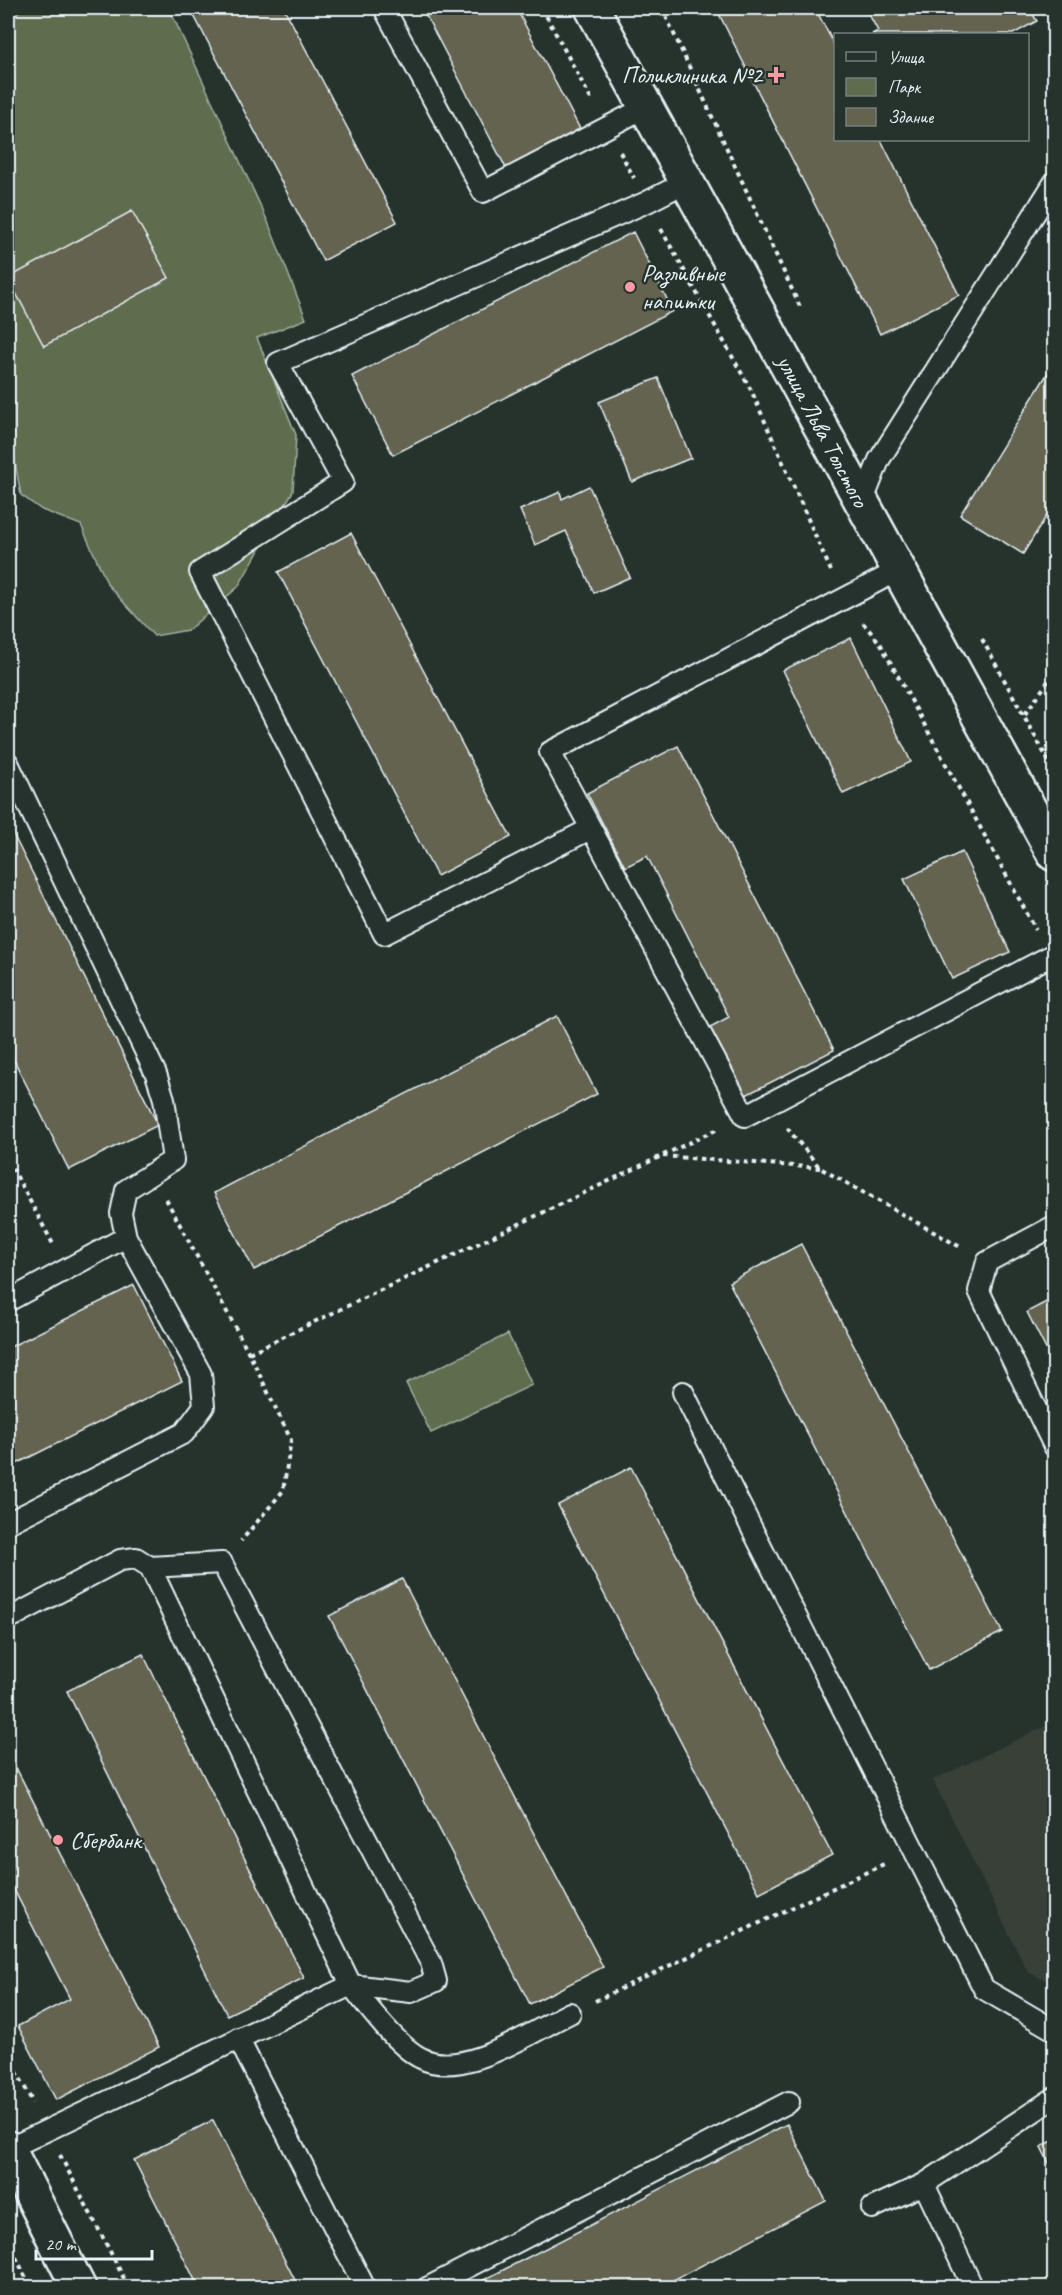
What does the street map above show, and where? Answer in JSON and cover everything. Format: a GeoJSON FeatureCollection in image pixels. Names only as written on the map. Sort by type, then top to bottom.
{"type":"FeatureCollection","features":[{"type":"Feature","properties":{"kind":"street","name":"улица Льва Толстого"},"geometry":{"type":"LineString","coordinates":[[592,8],[1054,854]]}},
{"type":"Feature","properties":{"kind":"street"},"geometry":{"type":"LineString","coordinates":[[8,2149],[79,2288]]}},
{"type":"Feature","properties":{"kind":"lane"},"geometry":{"type":"LineString","coordinates":[[384,8],[483,192],[646,107]]}},
{"type":"Feature","properties":{"kind":"lane"},"geometry":{"type":"LineString","coordinates":[[590,830],[384,934],[200,572],[343,482],[278,363],[647,202],[687,182]]}},
{"type":"Feature","properties":{"kind":"lane"},"geometry":{"type":"LineString","coordinates":[[862,503],[879,460],[1054,183]]}},
{"type":"Feature","properties":{"kind":"lane"},"geometry":{"type":"LineString","coordinates":[[899,570],[550,752],[745,1116],[1052,956]]}},
{"type":"Feature","properties":{"kind":"lane"},"geometry":{"type":"LineString","coordinates":[[8,763],[156,1074],[164,1099],[173,1160],[126,1190],[122,1214],[126,1237],[201,1374],[204,1406],[184,1433],[8,1523]]}},
{"type":"Feature","properties":{"kind":"lane"},"geometry":{"type":"LineString","coordinates":[[1054,1226],[987,1262],[979,1291],[1054,1446]]}},
{"type":"Feature","properties":{"kind":"lane"},"geometry":{"type":"LineString","coordinates":[[8,1301],[126,1237]]}},
{"type":"Feature","properties":{"kind":"lane"},"geometry":{"type":"LineString","coordinates":[[683,1392],[984,1989],[1054,2030]]}},
{"type":"Feature","properties":{"kind":"lane"},"geometry":{"type":"LineString","coordinates":[[8,1619],[120,1560],[136,1558],[150,1567],[351,1985],[379,2021],[420,2058],[446,2065],[472,2062],[570,2013]]}},
{"type":"Feature","properties":{"kind":"lane"},"geometry":{"type":"LineString","coordinates":[[8,2149],[351,1985],[411,1992],[436,1981],[431,1963],[222,1563],[150,1567]]}},
{"type":"Feature","properties":{"kind":"lane"},"geometry":{"type":"LineString","coordinates":[[237,2038],[365,2288]]}},
{"type":"Feature","properties":{"kind":"lane"},"geometry":{"type":"LineString","coordinates":[[872,2208],[924,2184],[1054,2098]]}},
{"type":"Feature","properties":{"kind":"lane"},"geometry":{"type":"LineString","coordinates":[[427,2288],[789,2102]]}},
{"type":"Feature","properties":{"kind":"lane"},"geometry":{"type":"LineString","coordinates":[[924,2184],[973,2288]]}},
{"type":"Feature","properties":{"kind":"path"},"geometry":{"type":"LineString","coordinates":[[542,8],[751,390],[843,599],[880,643],[1052,956]]}},
{"type":"Feature","properties":{"kind":"path"},"geometry":{"type":"LineString","coordinates":[[662,8],[806,319]]}},
{"type":"Feature","properties":{"kind":"path"},"geometry":{"type":"LineString","coordinates":[[978,633],[1025,714],[1054,771]]}},
{"type":"Feature","properties":{"kind":"path"},"geometry":{"type":"LineString","coordinates":[[1025,714],[1054,673]]}},
{"type":"Feature","properties":{"kind":"path"},"geometry":{"type":"LineString","coordinates":[[767,1105],[820,1168],[987,1262]]}},
{"type":"Feature","properties":{"kind":"path"},"geometry":{"type":"LineString","coordinates":[[249,1353],[745,1116]]}},
{"type":"Feature","properties":{"kind":"path"},"geometry":{"type":"LineString","coordinates":[[661,1156],[820,1168]]}},
{"type":"Feature","properties":{"kind":"path"},"geometry":{"type":"LineString","coordinates":[[8,1160],[67,1269]]}},
{"type":"Feature","properties":{"kind":"path"},"geometry":{"type":"LineString","coordinates":[[173,1160],[165,1196],[249,1353],[291,1440],[283,1491],[222,1563]]}},
{"type":"Feature","properties":{"kind":"path"},"geometry":{"type":"LineString","coordinates":[[570,2013],[914,1850]]}},
{"type":"Feature","properties":{"kind":"path"},"geometry":{"type":"LineString","coordinates":[[8,2055],[129,2288]]}},
{"type":"Feature","properties":{"kind":"path"},"geometry":{"type":"LineString","coordinates":[[8,2241],[31,2288]]}},
{"type":"Feature","properties":{"kind":"shaded area"},"geometry":{"type":"Polygon","coordinates":[[[1054,1722],[1054,1984],[1028,1972],[933,1780],[1054,1722]]]}},
{"type":"Feature","properties":{"kind":"green space"},"geometry":{"type":"Polygon","coordinates":[[[25,8],[169,8],[268,222],[306,319],[257,338],[296,435],[293,491],[238,587],[188,630],[154,636],[108,585],[81,525],[42,510],[21,495],[8,424],[8,17],[25,8]]]}},
{"type":"Feature","properties":{"kind":"green space"},"geometry":{"type":"Polygon","coordinates":[[[508,1334],[532,1385],[431,1433],[406,1383],[508,1334]]]}},
{"type":"Feature","properties":{"kind":"building"},"geometry":{"type":"Polygon","coordinates":[[[190,8],[284,8],[397,222],[323,261],[190,8]]]}},
{"type":"Feature","properties":{"kind":"building"},"geometry":{"type":"Polygon","coordinates":[[[422,8],[516,8],[580,129],[506,168],[422,8]]]}},
{"type":"Feature","properties":{"kind":"building"},"geometry":{"type":"Polygon","coordinates":[[[716,8],[815,8],[834,44],[834,141],[882,141],[959,295],[880,334],[716,8]]]}},
{"type":"Feature","properties":{"kind":"building"},"geometry":{"type":"Polygon","coordinates":[[[1029,8],[1037,21],[1015,33],[874,33],[878,31],[866,9],[1029,8]]]}},
{"type":"Feature","properties":{"kind":"building"},"geometry":{"type":"Polygon","coordinates":[[[132,211],[169,278],[44,346],[8,278],[132,211]]]}},
{"type":"Feature","properties":{"kind":"building"},"geometry":{"type":"Polygon","coordinates":[[[633,232],[673,311],[393,455],[352,376],[633,232]]]}},
{"type":"Feature","properties":{"kind":"building"},"geometry":{"type":"Polygon","coordinates":[[[1054,363],[1054,504],[1023,554],[960,515],[1054,363]]]}},
{"type":"Feature","properties":{"kind":"building"},"geometry":{"type":"Polygon","coordinates":[[[658,378],[691,458],[632,482],[599,402],[658,378]]]}},
{"type":"Feature","properties":{"kind":"building"},"geometry":{"type":"Polygon","coordinates":[[[589,486],[630,577],[594,593],[566,531],[535,545],[520,510],[560,492],[562,499],[589,486]]]}},
{"type":"Feature","properties":{"kind":"building"},"geometry":{"type":"Polygon","coordinates":[[[351,533],[511,837],[437,876],[278,572],[351,533]]]}},
{"type":"Feature","properties":{"kind":"building"},"geometry":{"type":"Polygon","coordinates":[[[851,638],[911,762],[843,794],[783,670],[851,638]]]}},
{"type":"Feature","properties":{"kind":"building"},"geometry":{"type":"Polygon","coordinates":[[[678,746],[834,1050],[746,1095],[710,1027],[729,1017],[647,856],[625,867],[587,793],[678,746]]]}},
{"type":"Feature","properties":{"kind":"building"},"geometry":{"type":"Polygon","coordinates":[[[8,824],[158,1125],[69,1170],[8,1048],[8,824]]]}},
{"type":"Feature","properties":{"kind":"building"},"geometry":{"type":"Polygon","coordinates":[[[962,852],[1010,952],[952,979],[904,879],[962,852]]]}},
{"type":"Feature","properties":{"kind":"building"},"geometry":{"type":"Polygon","coordinates":[[[557,1016],[597,1094],[254,1270],[214,1193],[557,1016]]]}},
{"type":"Feature","properties":{"kind":"building"},"geometry":{"type":"Polygon","coordinates":[[[801,1244],[1002,1632],[929,1670],[729,1282],[801,1244]]]}},
{"type":"Feature","properties":{"kind":"building"},"geometry":{"type":"Polygon","coordinates":[[[134,1285],[182,1381],[8,1468],[8,1348],[134,1285]]]}},
{"type":"Feature","properties":{"kind":"building"},"geometry":{"type":"Polygon","coordinates":[[[1054,1298],[1054,1365],[1027,1312],[1054,1298]]]}},
{"type":"Feature","properties":{"kind":"building"},"geometry":{"type":"Polygon","coordinates":[[[631,1467],[832,1855],[759,1893],[558,1505],[631,1467]]]}},
{"type":"Feature","properties":{"kind":"building"},"geometry":{"type":"Polygon","coordinates":[[[402,1579],[603,1967],[530,2004],[329,1616],[402,1579]]]}},
{"type":"Feature","properties":{"kind":"building"},"geometry":{"type":"Polygon","coordinates":[[[143,1654],[304,1978],[227,2015],[67,1691],[143,1654]]]}},
{"type":"Feature","properties":{"kind":"building"},"geometry":{"type":"Polygon","coordinates":[[[8,1752],[159,2047],[56,2100],[18,2026],[70,1999],[8,1878],[8,1752]]]}},
{"type":"Feature","properties":{"kind":"building"},"geometry":{"type":"Polygon","coordinates":[[[213,2120],[299,2288],[199,2288],[134,2160],[213,2120]]]}},
{"type":"Feature","properties":{"kind":"building"},"geometry":{"type":"Polygon","coordinates":[[[787,2124],[826,2201],[658,2288],[468,2288],[787,2124]]]}},
{"type":"Feature","properties":{"kind":"building"},"geometry":{"type":"Polygon","coordinates":[[[1054,2140],[1054,2173],[1041,2147],[1054,2140]]]}},
{"type":"Feature","properties":{"kind":"place","name":"Поликлиника №2"},"geometry":{"type":"Point","coordinates":[776,75]}},
{"type":"Feature","properties":{"kind":"place","name":"Разливные напитки"},"geometry":{"type":"Point","coordinates":[630,287]}},
{"type":"Feature","properties":{"kind":"place","name":"Сбербанк"},"geometry":{"type":"Point","coordinates":[58,1840]}}]}
